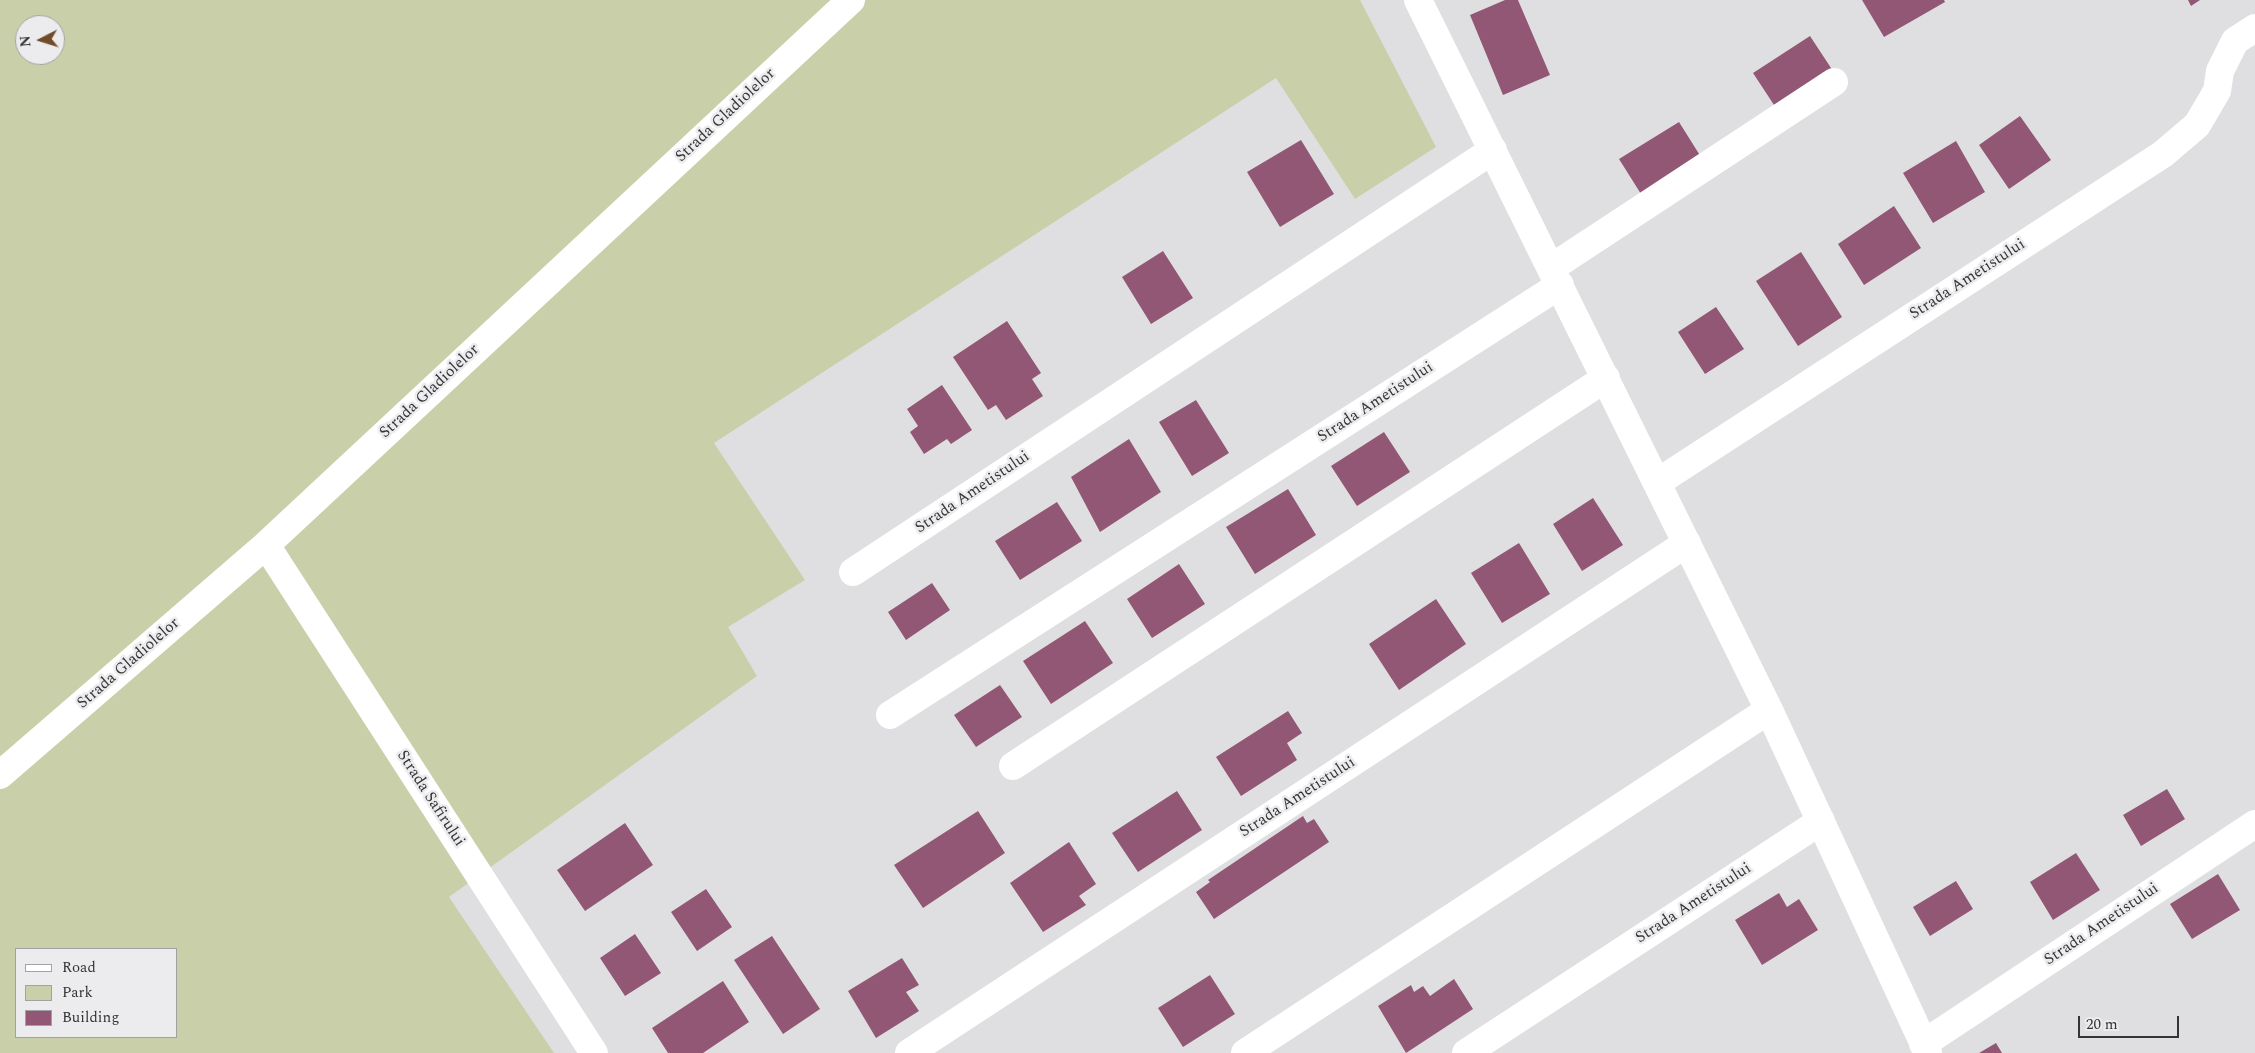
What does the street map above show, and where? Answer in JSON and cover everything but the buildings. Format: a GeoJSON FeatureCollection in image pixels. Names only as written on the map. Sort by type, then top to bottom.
{"type":"FeatureCollection","features":[{"type":"Feature","properties":{"kind":"street","name":"Strada Gladiolelor"},"geometry":{"type":"LineString","coordinates":[[0,776],[266,545],[851,0]]}},
{"type":"Feature","properties":{"kind":"street","name":"Strada Ametistului"},"geometry":{"type":"LineString","coordinates":[[1418,0],[1658,482],[1769,710],[1926,1048],[2255,824]]}},
{"type":"Feature","properties":{"kind":"street","name":"Strada Ametistului"},"geometry":{"type":"LineString","coordinates":[[1658,482],[2163,154],[2197,126],[2217,91],[2220,71],[2245,35]]}},
{"type":"Feature","properties":{"kind":"street"},"geometry":{"type":"LineString","coordinates":[[1556,276],[1834,82]]}},
{"type":"Feature","properties":{"kind":"street","name":"Strada Ametistului"},"geometry":{"type":"LineString","coordinates":[[854,572],[1493,150]]}},
{"type":"Feature","properties":{"kind":"street","name":"Strada Ametistului"},"geometry":{"type":"LineString","coordinates":[[890,715],[1556,276]]}},
{"type":"Feature","properties":{"kind":"street"},"geometry":{"type":"LineString","coordinates":[[1013,766],[1606,378]]}},
{"type":"Feature","properties":{"kind":"street","name":"Strada Ametistului"},"geometry":{"type":"LineString","coordinates":[[909,1053],[1687,543]]}},
{"type":"Feature","properties":{"kind":"street","name":"Strada Safirului"},"geometry":{"type":"LineString","coordinates":[[266,545],[594,1053]]}},
{"type":"Feature","properties":{"kind":"street"},"geometry":{"type":"LineString","coordinates":[[1244,1053],[1769,710]]}},
{"type":"Feature","properties":{"kind":"street","name":"Strada Ametistului"},"geometry":{"type":"LineString","coordinates":[[1466,1053],[1820,821]]}},
{"type":"Feature","properties":{"kind":"green space"},"geometry":{"type":"Polygon","coordinates":[[[0,0],[1360,0],[1436,147],[1355,199],[1276,78],[714,443],[805,580],[728,627],[757,676],[449,897],[554,1053],[0,1053],[0,0]]]}}]}
